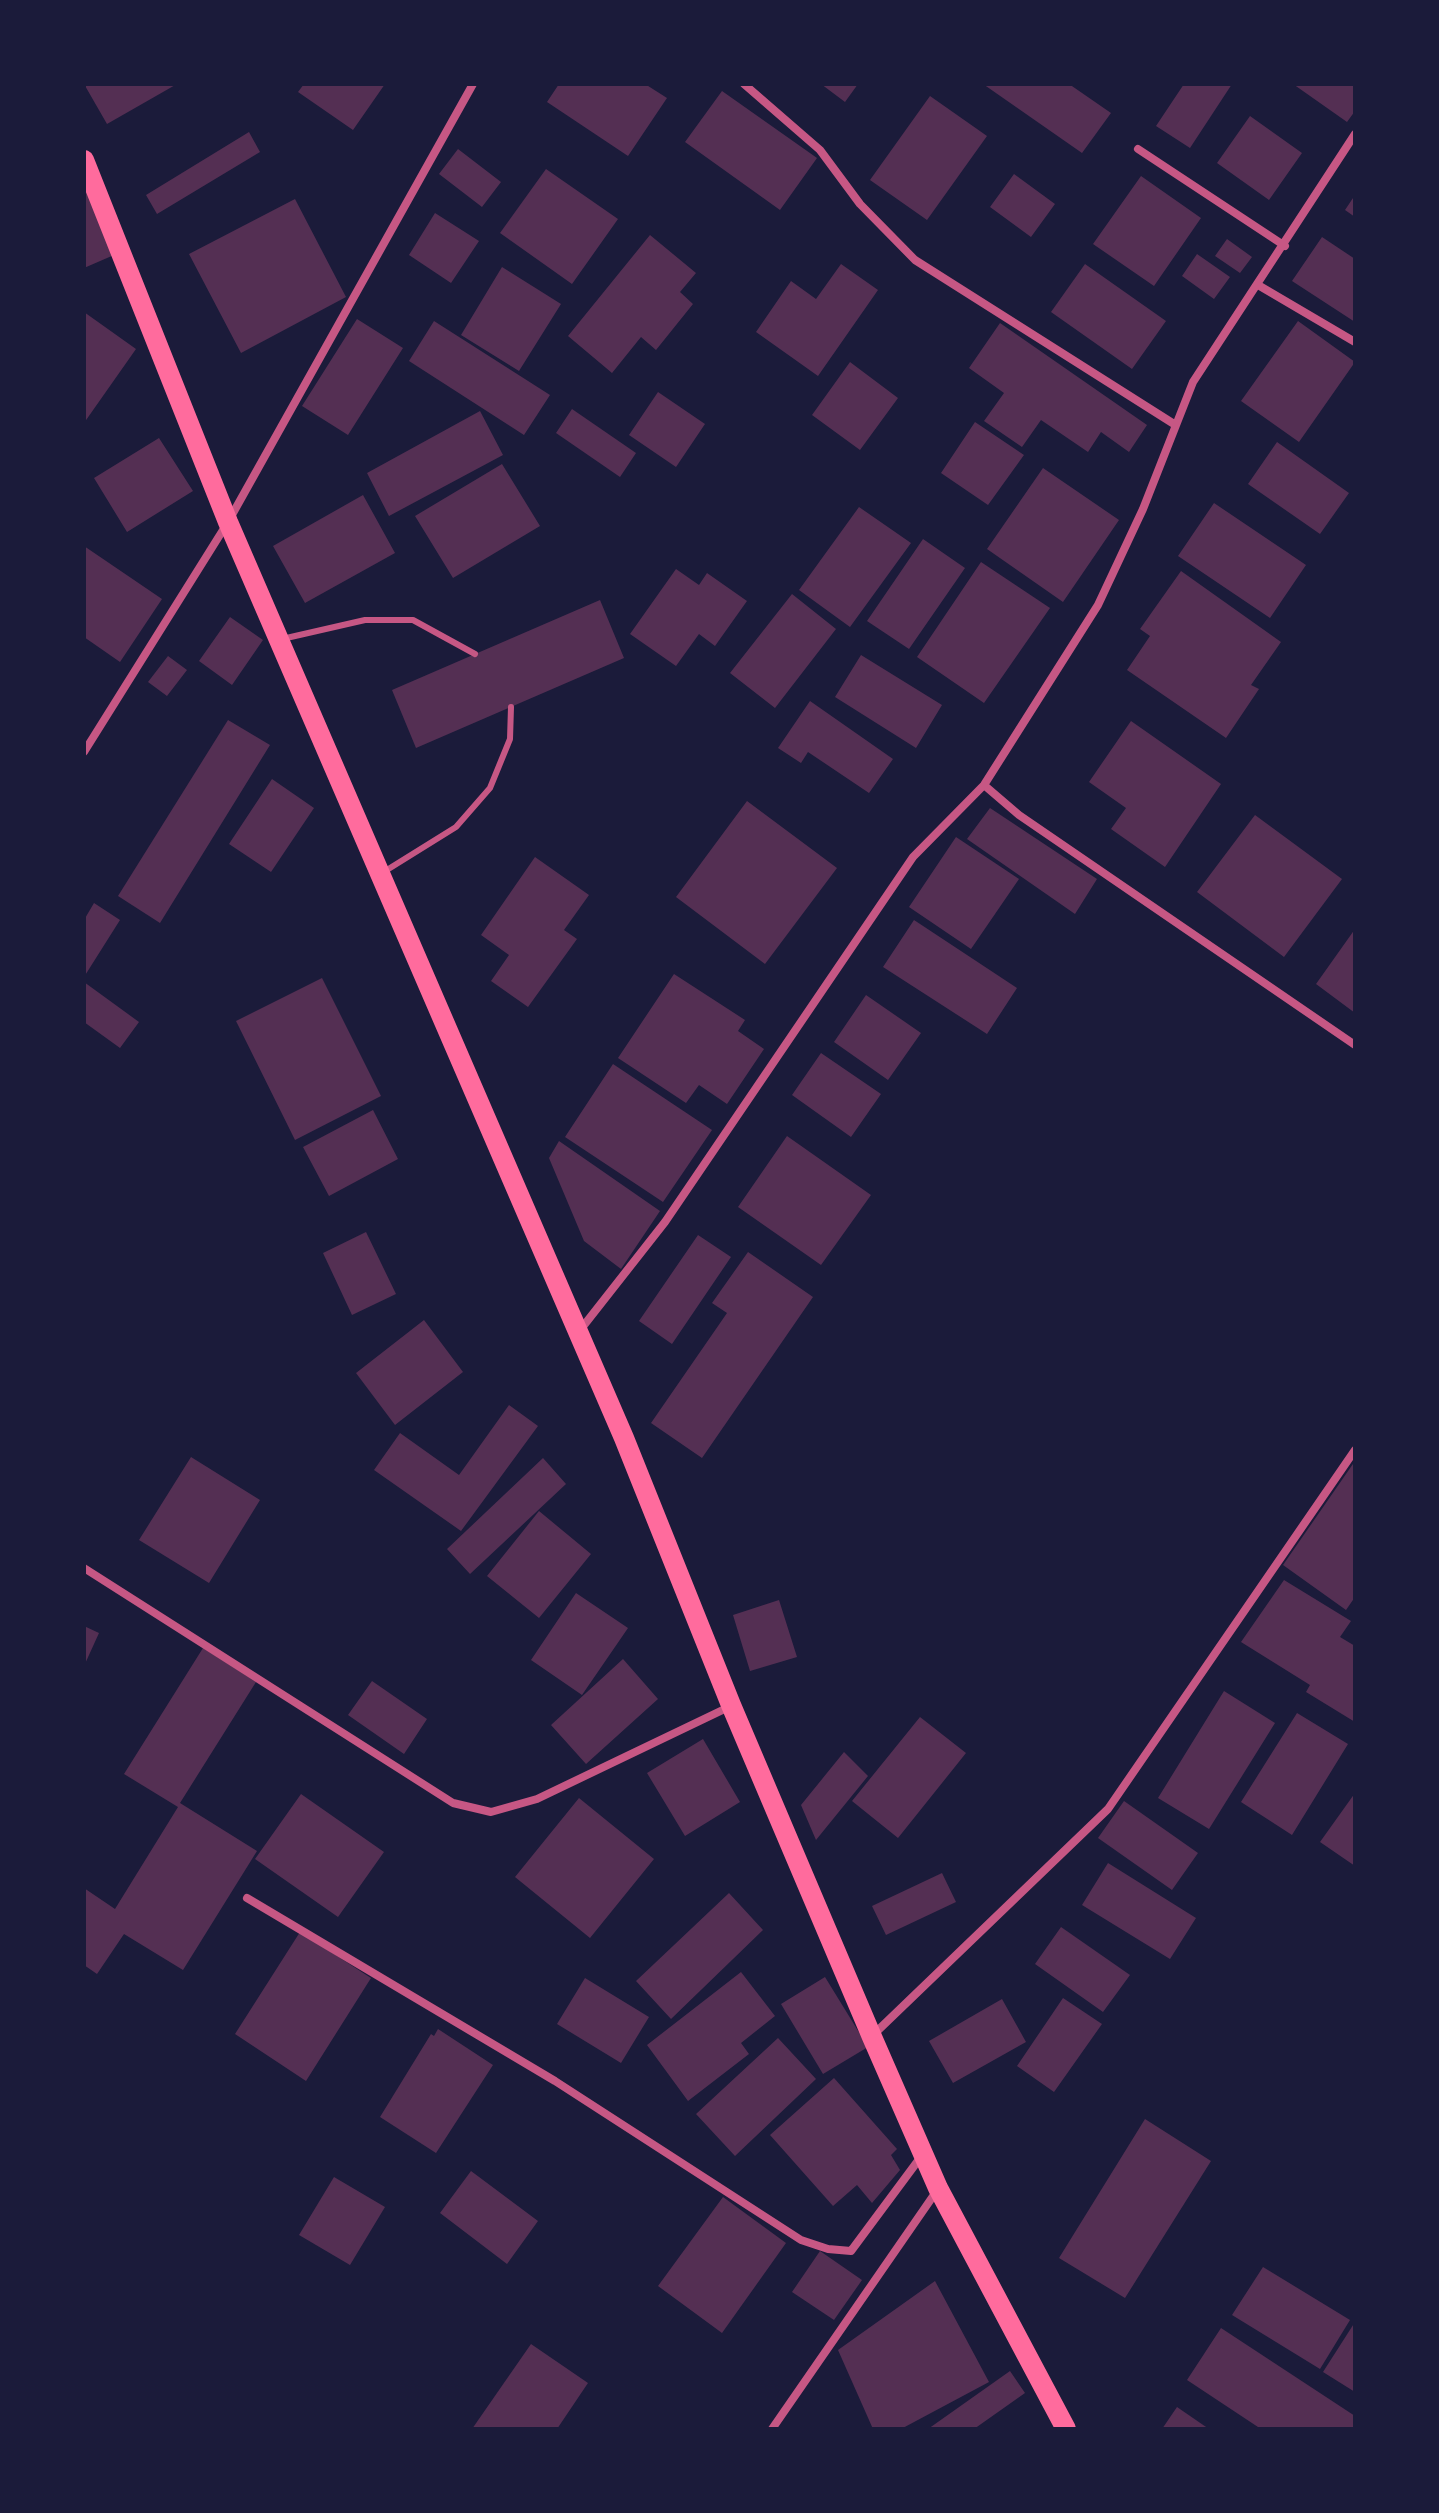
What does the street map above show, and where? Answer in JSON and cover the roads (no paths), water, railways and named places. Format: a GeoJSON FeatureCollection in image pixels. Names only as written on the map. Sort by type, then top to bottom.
{"type":"FeatureCollection","features":[{"type":"Feature","properties":{"kind":"main road"},"geometry":{"type":"LineString","coordinates":[[84,160],[228,522],[624,1438],[731,1705],[872,2037],[938,2188],[1066,2429]]}},
{"type":"Feature","properties":{"kind":"street"},"geometry":{"type":"LineString","coordinates":[[84,752],[228,522],[473,84]]}},
{"type":"Feature","properties":{"kind":"street"},"geometry":{"type":"LineString","coordinates":[[744,84],[820,150],[860,204],[915,260],[1174,424]]}},
{"type":"Feature","properties":{"kind":"street"},"geometry":{"type":"LineString","coordinates":[[577,1334],[665,1222],[913,857],[984,785],[1098,605],[1143,509],[1193,382],[1285,246],[1355,134]]}},
{"type":"Feature","properties":{"kind":"street"},"geometry":{"type":"LineString","coordinates":[[1138,149],[1285,246]]}},
{"type":"Feature","properties":{"kind":"street"},"geometry":{"type":"LineString","coordinates":[[1258,285],[1355,342]]}},
{"type":"Feature","properties":{"kind":"street"},"geometry":{"type":"LineString","coordinates":[[984,785],[1019,815],[1355,1045]]}},
{"type":"Feature","properties":{"kind":"street"},"geometry":{"type":"LineString","coordinates":[[872,2037],[1108,1809],[1355,1450]]}},
{"type":"Feature","properties":{"kind":"street"},"geometry":{"type":"LineString","coordinates":[[84,1568],[453,1803],[491,1812],[537,1799],[731,1705]]}},
{"type":"Feature","properties":{"kind":"street"},"geometry":{"type":"LineString","coordinates":[[247,1898],[555,2081],[801,2240],[828,2249],[851,2251],[923,2153]]}},
{"type":"Feature","properties":{"kind":"street"},"geometry":{"type":"LineString","coordinates":[[772,2429],[938,2188]]}},
{"type":"Feature","properties":{"kind":"lane"},"geometry":{"type":"LineString","coordinates":[[279,640],[365,620],[413,620],[475,654]]}},
{"type":"Feature","properties":{"kind":"lane"},"geometry":{"type":"LineString","coordinates":[[380,874],[456,827],[490,788],[510,739],[511,707]]}}]}
